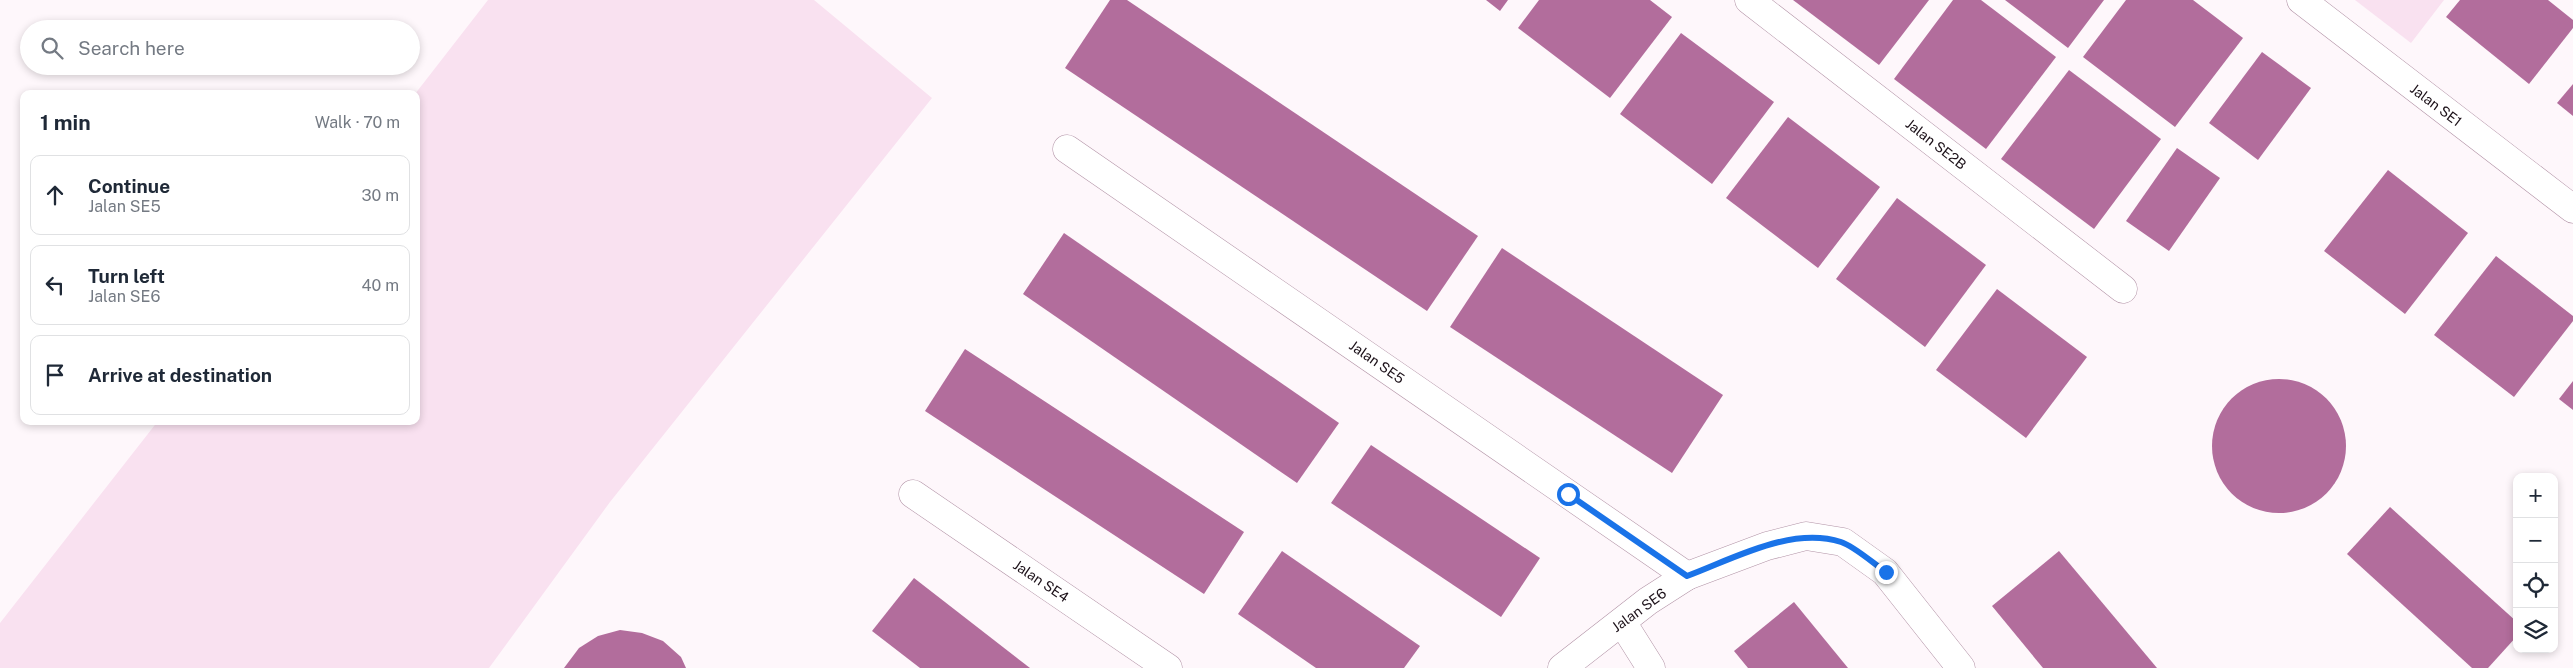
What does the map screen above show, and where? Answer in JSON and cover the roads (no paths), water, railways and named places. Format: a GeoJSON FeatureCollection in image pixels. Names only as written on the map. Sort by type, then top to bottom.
{"type":"FeatureCollection","features":[{"type":"Feature","properties":{"kind":"street","name":"Jalan SE2B"},"geometry":{"type":"LineString","coordinates":[[1750,0],[2124,289]]}},
{"type":"Feature","properties":{"kind":"street","name":"Jalan SE1"},"geometry":{"type":"LineString","coordinates":[[2301,0],[2573,209]]}},
{"type":"Feature","properties":{"kind":"street","name":"Jalan SE5"},"geometry":{"type":"LineString","coordinates":[[1066,149],[1687,576]]}},
{"type":"Feature","properties":{"kind":"street","name":"Jalan SE4"},"geometry":{"type":"LineString","coordinates":[[913,494],[1168,668]]}},
{"type":"Feature","properties":{"kind":"street","name":"Jalan SE6"},"geometry":{"type":"LineString","coordinates":[[1562,668],[1687,576],[1767,546],[1806,536],[1843,542],[1886,572],[1961,668]]}},
{"type":"Feature","properties":{"kind":"street"},"geometry":{"type":"LineString","coordinates":[[1622,622],[1651,668]]}}]}
